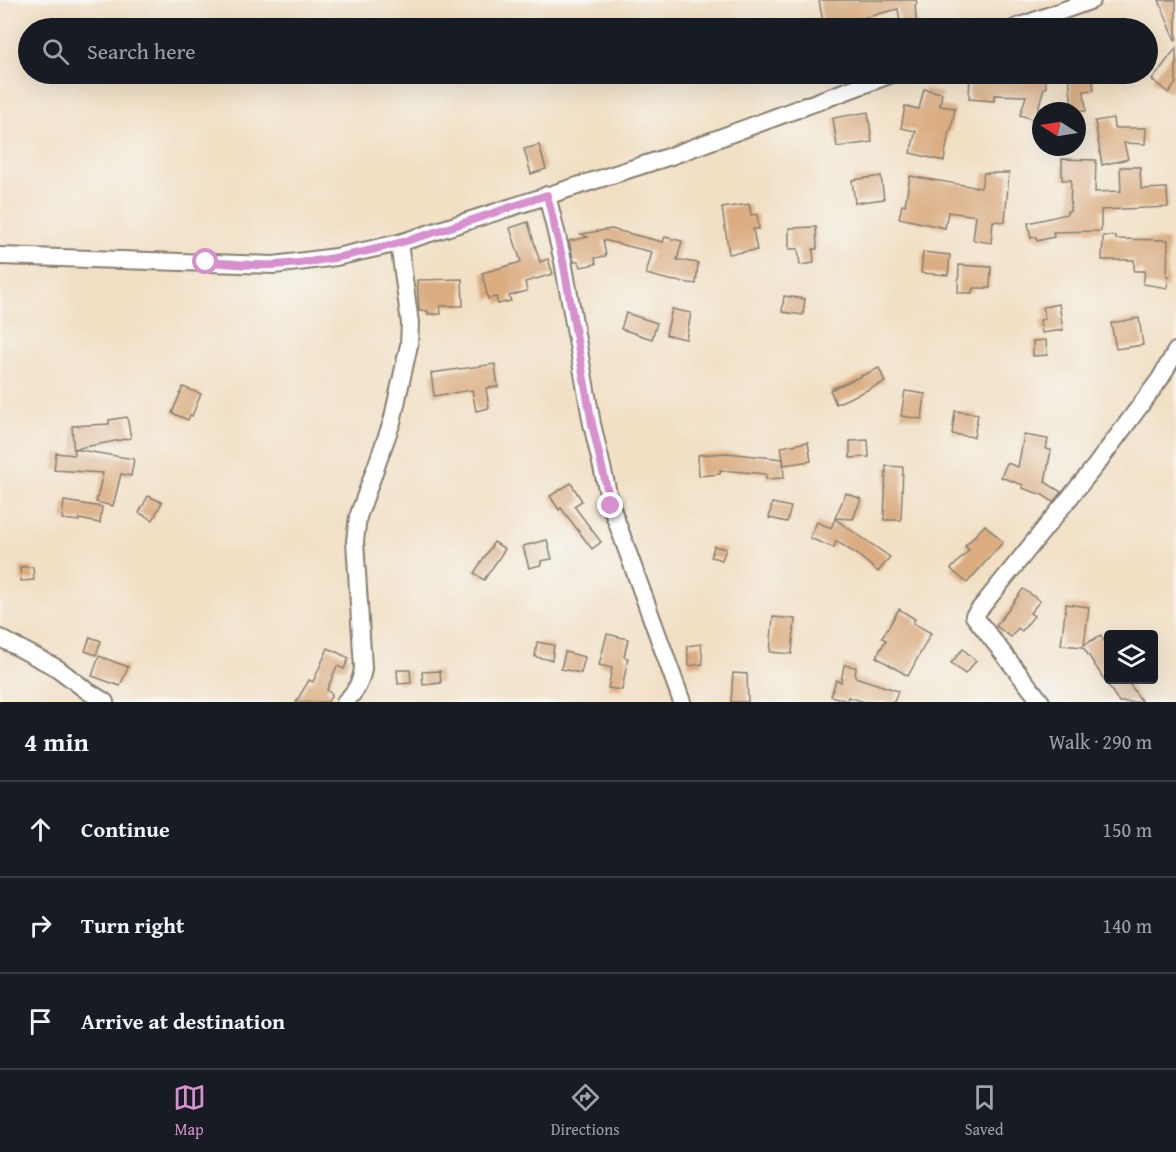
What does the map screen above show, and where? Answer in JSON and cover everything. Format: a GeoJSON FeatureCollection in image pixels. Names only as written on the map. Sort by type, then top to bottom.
{"type":"FeatureCollection","features":[{"type":"Feature","properties":{"kind":"street"},"geometry":{"type":"LineString","coordinates":[[1042,18],[1092,0]]}},
{"type":"Feature","properties":{"kind":"street"},"geometry":{"type":"LineString","coordinates":[[0,256],[274,265],[336,257],[399,243],[668,157],[865,84]]}},
{"type":"Feature","properties":{"kind":"street"},"geometry":{"type":"LineString","coordinates":[[547,195],[563,261],[592,424],[611,506],[682,702]]}},
{"type":"Feature","properties":{"kind":"street"},"geometry":{"type":"LineString","coordinates":[[345,702],[357,689],[362,679],[363,668],[356,541],[358,518],[392,422],[409,345],[410,323],[399,243]]}},
{"type":"Feature","properties":{"kind":"street"},"geometry":{"type":"LineString","coordinates":[[1041,702],[974,616],[1096,465],[1160,380],[1176,351]]}},
{"type":"Feature","properties":{"kind":"street"},"geometry":{"type":"LineString","coordinates":[[0,638],[57,668],[105,702]]}},
{"type":"Feature","properties":{"kind":"building"},"geometry":{"type":"Polygon","coordinates":[[[819,0],[916,0],[917,4],[915,5],[916,18],[899,18],[898,9],[863,18],[822,18],[819,0]]]}},
{"type":"Feature","properties":{"kind":"building"},"geometry":{"type":"Polygon","coordinates":[[[1159,0],[1176,0],[1176,40],[1175,40],[1159,0]]]}},
{"type":"Feature","properties":{"kind":"building"},"geometry":{"type":"Polygon","coordinates":[[[1176,48],[1176,83],[1169,93],[1157,84],[1158,72],[1176,48]]]}},
{"type":"Feature","properties":{"kind":"building"},"geometry":{"type":"Polygon","coordinates":[[[970,84],[1046,84],[1040,102],[1032,102],[1032,119],[1020,115],[1026,96],[994,95],[994,101],[969,99],[970,84]]]}},
{"type":"Feature","properties":{"kind":"building"},"geometry":{"type":"Polygon","coordinates":[[[1070,84],[1093,84],[1094,90],[1084,91],[1085,102],[1071,102],[1070,84]]]}},
{"type":"Feature","properties":{"kind":"building"},"geometry":{"type":"Polygon","coordinates":[[[924,89],[942,93],[940,106],[955,108],[944,161],[910,153],[916,131],[901,128],[905,106],[919,109],[924,89]]]}},
{"type":"Feature","properties":{"kind":"building"},"geometry":{"type":"Polygon","coordinates":[[[868,112],[872,142],[837,147],[833,118],[868,112]]]}},
{"type":"Feature","properties":{"kind":"building"},"geometry":{"type":"Polygon","coordinates":[[[1113,118],[1114,128],[1146,128],[1145,144],[1124,143],[1128,159],[1102,165],[1095,121],[1113,118]]]}},
{"type":"Feature","properties":{"kind":"building"},"geometry":{"type":"Polygon","coordinates":[[[539,145],[546,169],[531,174],[524,149],[539,145]]]}},
{"type":"Feature","properties":{"kind":"building"},"geometry":{"type":"Polygon","coordinates":[[[1062,159],[1096,160],[1095,192],[1121,191],[1120,167],[1140,167],[1141,189],[1167,188],[1168,207],[1101,210],[1101,231],[1053,232],[1054,237],[1037,241],[1036,237],[1031,238],[1028,223],[1067,214],[1067,211],[1070,211],[1071,180],[1062,180],[1062,159]]]}},
{"type":"Feature","properties":{"kind":"building"},"geometry":{"type":"Polygon","coordinates":[[[984,173],[1009,173],[1005,222],[993,221],[991,243],[973,240],[976,216],[948,212],[945,228],[899,218],[902,205],[905,205],[910,176],[981,188],[984,173]]]}},
{"type":"Feature","properties":{"kind":"building"},"geometry":{"type":"Polygon","coordinates":[[[881,176],[884,199],[855,203],[852,180],[881,176]]]}},
{"type":"Feature","properties":{"kind":"building"},"geometry":{"type":"Polygon","coordinates":[[[749,204],[751,215],[757,214],[759,229],[753,229],[757,250],[729,254],[722,208],[749,204]]]}},
{"type":"Feature","properties":{"kind":"building"},"geometry":{"type":"Polygon","coordinates":[[[528,222],[540,262],[548,259],[553,274],[525,282],[527,291],[509,296],[511,301],[498,304],[496,297],[488,299],[482,273],[521,262],[510,228],[528,222]]]}},
{"type":"Feature","properties":{"kind":"building"},"geometry":{"type":"Polygon","coordinates":[[[816,227],[817,249],[813,249],[814,263],[800,265],[798,249],[789,249],[789,228],[816,227]]]}},
{"type":"Feature","properties":{"kind":"building"},"geometry":{"type":"Polygon","coordinates":[[[611,229],[663,242],[665,237],[682,241],[677,260],[698,263],[696,284],[646,274],[652,252],[603,240],[606,256],[595,258],[596,264],[581,267],[579,261],[574,262],[569,241],[588,237],[581,234],[611,229]]]}},
{"type":"Feature","properties":{"kind":"building"},"geometry":{"type":"Polygon","coordinates":[[[1103,236],[1116,236],[1116,239],[1168,240],[1167,288],[1143,284],[1145,271],[1134,271],[1134,260],[1102,260],[1103,236]]]}},
{"type":"Feature","properties":{"kind":"building"},"geometry":{"type":"Polygon","coordinates":[[[923,252],[950,255],[948,275],[921,273],[923,252]]]}},
{"type":"Feature","properties":{"kind":"building"},"geometry":{"type":"Polygon","coordinates":[[[959,265],[991,267],[990,288],[973,288],[972,293],[958,293],[959,265]]]}},
{"type":"Feature","properties":{"kind":"building"},"geometry":{"type":"Polygon","coordinates":[[[462,279],[463,306],[440,306],[441,314],[419,311],[417,280],[462,279]]]}},
{"type":"Feature","properties":{"kind":"building"},"geometry":{"type":"Polygon","coordinates":[[[784,296],[805,299],[803,315],[782,312],[784,296]]]}},
{"type":"Feature","properties":{"kind":"building"},"geometry":{"type":"Polygon","coordinates":[[[1059,304],[1063,330],[1042,333],[1040,320],[1045,319],[1043,307],[1059,304]]]}},
{"type":"Feature","properties":{"kind":"building"},"geometry":{"type":"Polygon","coordinates":[[[672,309],[691,313],[686,339],[666,335],[672,309]]]}},
{"type":"Feature","properties":{"kind":"building"},"geometry":{"type":"Polygon","coordinates":[[[626,313],[657,323],[652,339],[621,329],[626,313]]]}},
{"type":"Feature","properties":{"kind":"building"},"geometry":{"type":"Polygon","coordinates":[[[1139,318],[1143,345],[1116,349],[1111,323],[1139,318]]]}},
{"type":"Feature","properties":{"kind":"building"},"geometry":{"type":"Polygon","coordinates":[[[1046,340],[1047,355],[1033,356],[1033,341],[1046,340]]]}},
{"type":"Feature","properties":{"kind":"building"},"geometry":{"type":"Polygon","coordinates":[[[495,364],[498,387],[486,388],[489,408],[476,411],[472,390],[434,396],[431,373],[495,364]]]}},
{"type":"Feature","properties":{"kind":"building"},"geometry":{"type":"Polygon","coordinates":[[[879,368],[885,382],[836,404],[830,390],[879,368]]]}},
{"type":"Feature","properties":{"kind":"building"},"geometry":{"type":"Polygon","coordinates":[[[183,387],[201,394],[188,420],[172,413],[183,387]]]}},
{"type":"Feature","properties":{"kind":"building"},"geometry":{"type":"Polygon","coordinates":[[[905,391],[925,394],[922,419],[901,416],[905,391]]]}},
{"type":"Feature","properties":{"kind":"building"},"geometry":{"type":"Polygon","coordinates":[[[955,411],[978,414],[974,437],[952,434],[955,411]]]}},
{"type":"Feature","properties":{"kind":"building"},"geometry":{"type":"Polygon","coordinates":[[[127,417],[131,438],[74,449],[134,459],[131,476],[121,474],[113,506],[96,502],[103,473],[54,470],[56,453],[74,455],[72,426],[109,424],[109,420],[127,417]]]}},
{"type":"Feature","properties":{"kind":"building"},"geometry":{"type":"Polygon","coordinates":[[[1024,435],[1048,439],[1046,449],[1051,450],[1045,482],[1061,492],[1053,502],[1043,495],[1022,488],[1023,485],[1001,477],[1007,463],[1018,467],[1024,435]]]}},
{"type":"Feature","properties":{"kind":"building"},"geometry":{"type":"Polygon","coordinates":[[[868,440],[869,457],[850,458],[850,441],[868,440]]]}},
{"type":"Feature","properties":{"kind":"building"},"geometry":{"type":"Polygon","coordinates":[[[808,442],[811,461],[784,465],[781,447],[808,442]]]}},
{"type":"Feature","properties":{"kind":"building"},"geometry":{"type":"Polygon","coordinates":[[[727,453],[783,459],[784,478],[766,479],[766,474],[720,470],[720,474],[699,476],[698,455],[727,453]]]}},
{"type":"Feature","properties":{"kind":"building"},"geometry":{"type":"Polygon","coordinates":[[[886,466],[903,467],[901,520],[884,520],[886,466]]]}},
{"type":"Feature","properties":{"kind":"building"},"geometry":{"type":"Polygon","coordinates":[[[571,483],[582,501],[574,506],[601,542],[592,549],[550,496],[571,483]]]}},
{"type":"Feature","properties":{"kind":"building"},"geometry":{"type":"Polygon","coordinates":[[[846,493],[861,499],[853,519],[835,518],[846,493]]]}},
{"type":"Feature","properties":{"kind":"building"},"geometry":{"type":"Polygon","coordinates":[[[148,496],[162,502],[153,520],[139,513],[148,496]]]}},
{"type":"Feature","properties":{"kind":"building"},"geometry":{"type":"Polygon","coordinates":[[[64,501],[102,507],[100,523],[62,519],[64,501]]]}},
{"type":"Feature","properties":{"kind":"building"},"geometry":{"type":"Polygon","coordinates":[[[772,503],[791,507],[787,522],[769,518],[772,503]]]}},
{"type":"Feature","properties":{"kind":"building"},"geometry":{"type":"Polygon","coordinates":[[[835,519],[890,557],[878,572],[858,555],[836,541],[834,548],[810,538],[817,522],[831,528],[835,519]]]}},
{"type":"Feature","properties":{"kind":"building"},"geometry":{"type":"Polygon","coordinates":[[[985,525],[1003,542],[967,583],[951,569],[969,550],[965,546],[985,525]]]}},
{"type":"Feature","properties":{"kind":"building"},"geometry":{"type":"Polygon","coordinates":[[[547,540],[552,559],[541,561],[541,565],[529,568],[523,546],[547,540]]]}},
{"type":"Feature","properties":{"kind":"building"},"geometry":{"type":"Polygon","coordinates":[[[494,542],[505,549],[484,580],[474,573],[494,542]]]}},
{"type":"Feature","properties":{"kind":"building"},"geometry":{"type":"Polygon","coordinates":[[[714,546],[726,549],[722,560],[711,557],[714,546]]]}},
{"type":"Feature","properties":{"kind":"building"},"geometry":{"type":"Polygon","coordinates":[[[20,567],[33,567],[34,580],[21,581],[20,567]]]}},
{"type":"Feature","properties":{"kind":"building"},"geometry":{"type":"Polygon","coordinates":[[[1023,589],[1040,601],[1030,613],[1034,616],[1022,631],[1018,628],[1011,637],[996,626],[1023,589]]]}},
{"type":"Feature","properties":{"kind":"building"},"geometry":{"type":"Polygon","coordinates":[[[1066,604],[1089,607],[1084,645],[1101,635],[1104,641],[1104,679],[1083,647],[1061,645],[1066,604]]]}},
{"type":"Feature","properties":{"kind":"building"},"geometry":{"type":"Polygon","coordinates":[[[899,609],[915,619],[913,623],[931,633],[908,676],[876,657],[886,640],[882,638],[899,609]]]}},
{"type":"Feature","properties":{"kind":"building"},"geometry":{"type":"Polygon","coordinates":[[[773,617],[795,619],[792,654],[770,652],[773,617]]]}},
{"type":"Feature","properties":{"kind":"building"},"geometry":{"type":"Polygon","coordinates":[[[607,634],[628,639],[624,657],[628,658],[622,690],[608,688],[612,668],[599,665],[607,634]]]}},
{"type":"Feature","properties":{"kind":"building"},"geometry":{"type":"Polygon","coordinates":[[[90,637],[101,641],[96,655],[85,651],[90,637]]]}},
{"type":"Feature","properties":{"kind":"building"},"geometry":{"type":"Polygon","coordinates":[[[537,642],[554,645],[552,660],[535,657],[537,642]]]}},
{"type":"Feature","properties":{"kind":"building"},"geometry":{"type":"Polygon","coordinates":[[[701,644],[703,664],[689,666],[687,646],[701,644]]]}},
{"type":"Feature","properties":{"kind":"building"},"geometry":{"type":"Polygon","coordinates":[[[328,648],[349,658],[344,669],[337,666],[327,690],[332,694],[328,702],[296,702],[309,680],[313,682],[328,648]]]}},
{"type":"Feature","properties":{"kind":"building"},"geometry":{"type":"Polygon","coordinates":[[[963,649],[976,661],[965,674],[951,663],[963,649]]]}},
{"type":"Feature","properties":{"kind":"building"},"geometry":{"type":"Polygon","coordinates":[[[565,652],[585,657],[581,673],[561,669],[565,652]]]}},
{"type":"Feature","properties":{"kind":"building"},"geometry":{"type":"Polygon","coordinates":[[[99,656],[128,667],[120,686],[92,676],[99,656]]]}},
{"type":"Feature","properties":{"kind":"building"},"geometry":{"type":"Polygon","coordinates":[[[844,665],[856,667],[855,677],[898,691],[894,702],[865,702],[848,697],[847,701],[831,696],[836,680],[841,682],[844,665]]]}},
{"type":"Feature","properties":{"kind":"building"},"geometry":{"type":"Polygon","coordinates":[[[397,670],[410,670],[411,683],[398,684],[397,670]]]}},
{"type":"Feature","properties":{"kind":"building"},"geometry":{"type":"Polygon","coordinates":[[[440,671],[441,683],[423,685],[422,672],[440,671]]]}},
{"type":"Feature","properties":{"kind":"building"},"geometry":{"type":"Polygon","coordinates":[[[733,673],[747,674],[748,702],[731,702],[733,673]]]}},
{"type":"Feature","properties":{"kind":"building"},"geometry":{"type":"Polygon","coordinates":[[[1107,684],[1130,684],[1142,702],[1119,702],[1107,684]]]}},
{"type":"Feature","properties":{"kind":"route"},"geometry":{"type":"LineString","coordinates":[[206,262],[274,265],[336,257],[399,243],[547,195],[563,261],[592,424],[611,506]]}}]}
